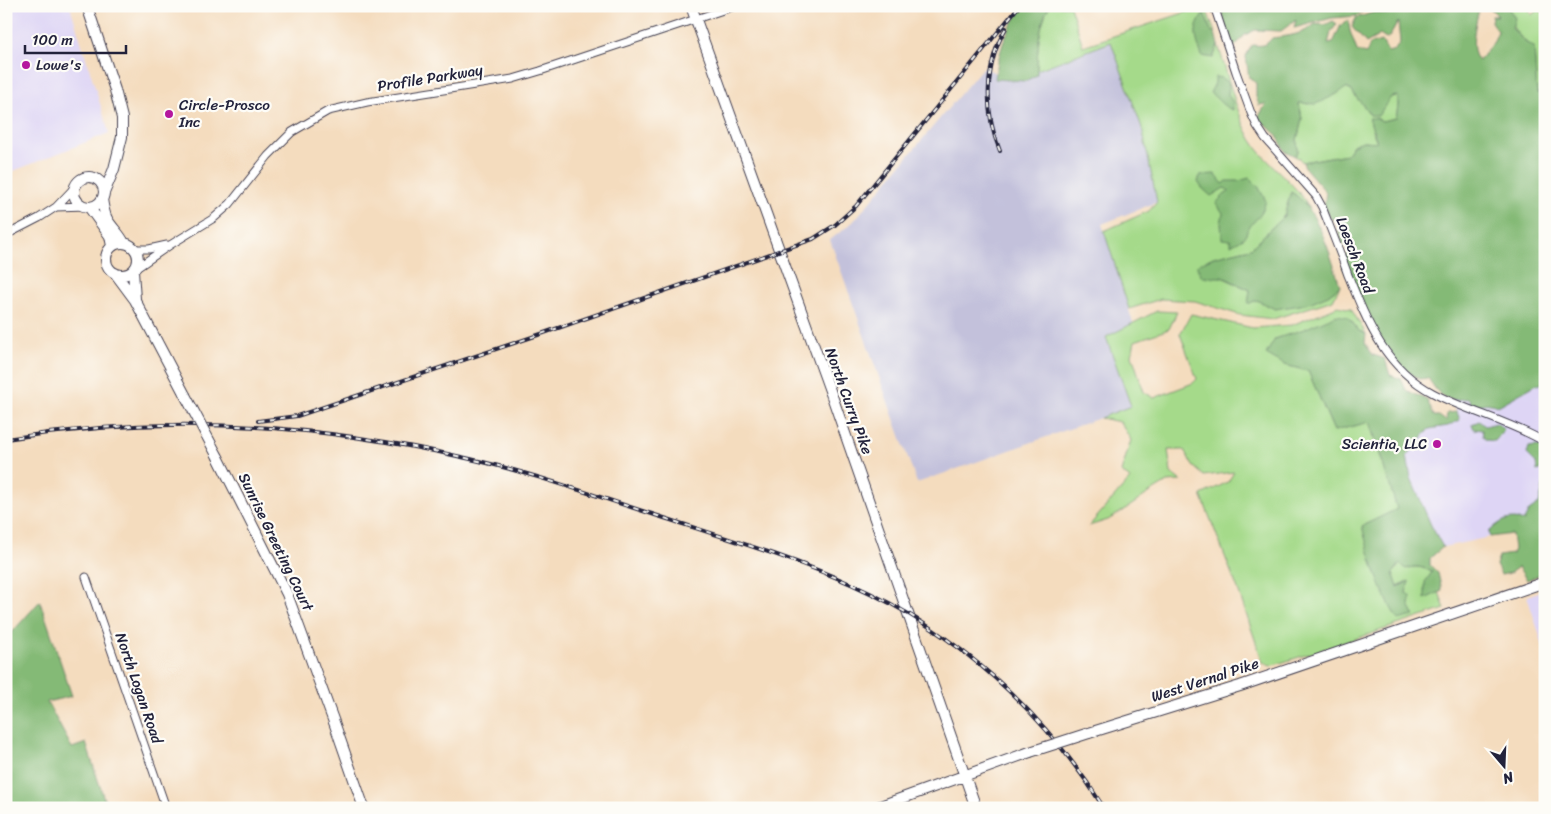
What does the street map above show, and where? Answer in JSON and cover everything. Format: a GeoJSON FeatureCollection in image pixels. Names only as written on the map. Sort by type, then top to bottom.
{"type":"FeatureCollection","features":[{"type":"Feature","properties":{"kind":"street"},"geometry":{"type":"LineString","coordinates":[[56,207],[87,207],[97,205],[103,196],[114,169],[122,137],[122,118],[116,90],[86,6]]}},
{"type":"Feature","properties":{"kind":"street","name":"North Curry Pike"},"geometry":{"type":"LineString","coordinates":[[691,6],[836,408],[976,808]]}},
{"type":"Feature","properties":{"kind":"street","name":"Profile Parkway"},"geometry":{"type":"LineString","coordinates":[[134,270],[214,218],[230,204],[268,156],[292,132],[328,111],[367,102],[513,79],[735,6]]}},
{"type":"Feature","properties":{"kind":"street","name":"Loesch Road"},"geometry":{"type":"LineString","coordinates":[[1214,6],[1250,114],[1265,138],[1292,167],[1319,201],[1369,327],[1382,347],[1396,365],[1409,377],[1431,392],[1454,404],[1523,430],[1545,442]]}},
{"type":"Feature","properties":{"kind":"street"},"geometry":{"type":"LineString","coordinates":[[92,178],[114,169]]}},
{"type":"Feature","properties":{"kind":"street"},"geometry":{"type":"LineString","coordinates":[[7,232],[39,218],[56,207],[80,180],[88,177],[100,182],[102,185],[105,214],[124,243]]}},
{"type":"Feature","properties":{"kind":"street"},"geometry":{"type":"LineString","coordinates":[[75,187],[75,197],[81,204],[87,207],[110,236],[112,246]]}},
{"type":"Feature","properties":{"kind":"street"},"geometry":{"type":"LineString","coordinates":[[124,243],[132,245],[136,249],[139,259],[134,270],[126,275],[115,273],[106,261],[108,250],[112,246],[124,243]]}},
{"type":"Feature","properties":{"kind":"street","name":"Profile Parkway"},"geometry":{"type":"LineString","coordinates":[[136,249],[149,249],[170,245]]}},
{"type":"Feature","properties":{"kind":"street","name":"Sunrise Greeting Court"},"geometry":{"type":"LineString","coordinates":[[134,270],[135,300]]}},
{"type":"Feature","properties":{"kind":"street","name":"Sunrise Greeting Court"},"geometry":{"type":"LineString","coordinates":[[115,273],[135,300],[218,457],[287,594],[364,808]]}},
{"type":"Feature","properties":{"kind":"street","name":"North Logan Road"},"geometry":{"type":"LineString","coordinates":[[86,577],[166,808]]}},
{"type":"Feature","properties":{"kind":"street","name":"West Vernal Pike"},"geometry":{"type":"LineString","coordinates":[[875,808],[1030,752],[1240,686],[1545,582]]}},
{"type":"Feature","properties":{"kind":"shaded area"},"geometry":{"type":"Polygon","coordinates":[[[6,6],[70,6],[109,133],[6,174],[6,6]]]}},
{"type":"Feature","properties":{"kind":"shaded area"},"geometry":{"type":"Polygon","coordinates":[[[1111,42],[1142,128],[1157,202],[1102,224],[1133,323],[1106,337],[1131,407],[917,483],[830,240],[853,222],[983,67],[1010,80],[1111,42]]]}},
{"type":"Feature","properties":{"kind":"shaded area"},"geometry":{"type":"Polygon","coordinates":[[[1537,384],[1545,384],[1545,447],[1535,446],[1536,468],[1545,468],[1545,480],[1539,504],[1529,511],[1524,521],[1489,532],[1490,537],[1443,547],[1411,479],[1407,456],[1429,429],[1448,426],[1460,420],[1452,400],[1463,398],[1498,406],[1537,384]]]}},
{"type":"Feature","properties":{"kind":"shaded area"},"geometry":{"type":"Polygon","coordinates":[[[1545,590],[1545,652],[1527,596],[1545,590]]]}},
{"type":"Feature","properties":{"kind":"green space"},"geometry":{"type":"Polygon","coordinates":[[[1024,6],[1049,6],[1040,31],[1037,75],[1025,81],[995,79],[1004,40],[1012,23],[1024,6]]]}},
{"type":"Feature","properties":{"kind":"green space"},"geometry":{"type":"Polygon","coordinates":[[[1049,6],[1070,6],[1083,46],[1205,6],[1215,33],[1211,31],[1204,13],[1213,58],[1218,45],[1237,106],[1251,139],[1265,157],[1297,190],[1310,209],[1291,192],[1284,216],[1251,248],[1214,257],[1197,266],[1250,290],[1257,300],[1275,309],[1328,295],[1340,286],[1333,300],[1273,319],[1240,315],[1195,301],[1161,299],[1129,309],[1104,231],[1149,211],[1157,202],[1142,128],[1111,42],[1037,70],[1039,37],[1049,6]]]}},
{"type":"Feature","properties":{"kind":"green space"},"geometry":{"type":"Polygon","coordinates":[[[1221,6],[1370,6],[1357,16],[1332,18],[1294,28],[1296,20],[1281,31],[1255,30],[1245,35],[1234,47],[1227,35],[1221,6]]]}},
{"type":"Feature","properties":{"kind":"green space"},"geometry":{"type":"Polygon","coordinates":[[[1401,6],[1468,6],[1469,9],[1473,6],[1480,6],[1473,43],[1479,61],[1493,43],[1498,31],[1491,22],[1492,16],[1498,16],[1488,6],[1504,6],[1504,8],[1509,9],[1515,18],[1512,28],[1525,42],[1534,48],[1537,94],[1541,91],[1545,93],[1545,384],[1537,384],[1498,406],[1485,404],[1473,408],[1469,399],[1452,400],[1444,397],[1428,378],[1419,379],[1407,371],[1395,360],[1389,349],[1383,345],[1343,267],[1349,249],[1342,243],[1338,230],[1342,226],[1340,219],[1331,219],[1324,207],[1326,192],[1306,169],[1303,162],[1347,154],[1353,145],[1363,141],[1377,142],[1369,118],[1376,118],[1382,121],[1396,118],[1398,96],[1391,97],[1378,116],[1370,115],[1352,91],[1346,88],[1316,104],[1299,103],[1302,119],[1297,140],[1298,151],[1295,156],[1285,151],[1277,135],[1258,118],[1266,104],[1259,105],[1256,97],[1256,83],[1249,78],[1246,56],[1252,45],[1263,45],[1272,38],[1295,34],[1305,31],[1315,24],[1325,25],[1333,21],[1337,24],[1331,32],[1328,44],[1333,43],[1341,25],[1348,20],[1357,51],[1366,54],[1370,44],[1382,41],[1388,52],[1395,50],[1400,42],[1398,22],[1390,36],[1386,39],[1380,35],[1366,43],[1352,27],[1356,18],[1375,12],[1386,14],[1400,9],[1401,6]]]}},
{"type":"Feature","properties":{"kind":"green space"},"geometry":{"type":"Polygon","coordinates":[[[1504,6],[1528,6],[1531,15],[1539,10],[1544,13],[1545,93],[1541,91],[1537,94],[1534,48],[1523,40],[1515,30],[1504,6]]]}},
{"type":"Feature","properties":{"kind":"green space"},"geometry":{"type":"Polygon","coordinates":[[[1204,13],[1211,31],[1215,33],[1218,45],[1213,58],[1202,56],[1196,38],[1196,29],[1204,13]]]}},
{"type":"Feature","properties":{"kind":"green space"},"geometry":{"type":"Polygon","coordinates":[[[1215,77],[1222,78],[1229,84],[1228,95],[1233,102],[1233,110],[1223,105],[1210,93],[1215,83],[1215,77]]]}},
{"type":"Feature","properties":{"kind":"green space"},"geometry":{"type":"Polygon","coordinates":[[[1345,88],[1352,91],[1370,115],[1391,97],[1398,95],[1396,118],[1382,121],[1376,118],[1372,130],[1377,142],[1363,141],[1353,145],[1347,154],[1303,162],[1295,156],[1298,151],[1297,140],[1302,119],[1299,103],[1335,95],[1345,88]]]}},
{"type":"Feature","properties":{"kind":"green space"},"geometry":{"type":"Polygon","coordinates":[[[1215,174],[1223,184],[1227,181],[1239,181],[1249,178],[1258,186],[1266,201],[1261,214],[1248,228],[1245,237],[1231,245],[1231,240],[1222,239],[1221,224],[1223,213],[1216,203],[1230,191],[1224,188],[1211,196],[1198,182],[1200,175],[1215,174]]]}},
{"type":"Feature","properties":{"kind":"green space"},"geometry":{"type":"Polygon","coordinates":[[[1291,192],[1300,199],[1316,221],[1328,248],[1340,286],[1328,295],[1307,304],[1275,309],[1257,300],[1248,304],[1250,290],[1223,277],[1201,277],[1197,265],[1213,257],[1251,248],[1284,216],[1291,192]]]}},
{"type":"Feature","properties":{"kind":"green space"},"geometry":{"type":"Polygon","coordinates":[[[1338,306],[1351,309],[1366,334],[1359,331],[1348,317],[1275,339],[1285,365],[1308,371],[1334,431],[1369,422],[1398,509],[1362,526],[1413,616],[1406,593],[1409,581],[1398,587],[1393,573],[1401,564],[1406,569],[1419,567],[1432,572],[1425,598],[1439,592],[1445,609],[1271,666],[1263,663],[1237,587],[1201,495],[1228,482],[1234,472],[1204,476],[1193,466],[1184,450],[1168,450],[1171,473],[1181,481],[1167,482],[1108,520],[1089,526],[1130,479],[1121,472],[1131,440],[1120,422],[1100,418],[1131,406],[1106,337],[1157,311],[1177,312],[1169,329],[1135,341],[1132,355],[1144,392],[1154,398],[1193,383],[1197,379],[1180,334],[1191,314],[1253,328],[1292,325],[1338,306]]]}},
{"type":"Feature","properties":{"kind":"green space"},"geometry":{"type":"Polygon","coordinates":[[[1337,315],[1348,317],[1359,331],[1366,334],[1365,343],[1373,355],[1385,359],[1390,375],[1401,379],[1406,390],[1427,400],[1434,416],[1439,416],[1446,421],[1447,413],[1457,412],[1460,420],[1448,426],[1429,429],[1407,456],[1411,479],[1443,547],[1430,558],[1430,565],[1438,573],[1442,591],[1425,599],[1425,582],[1432,572],[1419,567],[1406,569],[1400,564],[1393,573],[1398,587],[1409,581],[1406,593],[1411,596],[1409,604],[1414,616],[1398,620],[1376,574],[1362,526],[1397,509],[1370,422],[1334,431],[1308,371],[1285,365],[1266,354],[1275,339],[1337,315]]]}},
{"type":"Feature","properties":{"kind":"green space"},"geometry":{"type":"Polygon","coordinates":[[[1479,421],[1485,426],[1497,423],[1504,430],[1495,441],[1486,440],[1482,430],[1474,429],[1472,424],[1479,421]]]}},
{"type":"Feature","properties":{"kind":"green space"},"geometry":{"type":"Polygon","coordinates":[[[1529,447],[1545,447],[1545,468],[1537,471],[1536,463],[1527,454],[1529,447]]]}},
{"type":"Feature","properties":{"kind":"green space"},"geometry":{"type":"Polygon","coordinates":[[[1545,480],[1545,573],[1527,580],[1518,567],[1510,573],[1501,575],[1496,565],[1499,556],[1512,554],[1514,549],[1512,534],[1490,537],[1489,532],[1505,520],[1524,521],[1529,511],[1539,504],[1545,480]]]}},
{"type":"Feature","properties":{"kind":"green space"},"geometry":{"type":"Polygon","coordinates":[[[40,601],[72,696],[47,702],[72,748],[86,743],[107,808],[6,808],[6,639],[40,601]]]}},
{"type":"Feature","properties":{"kind":"railway"},"geometry":{"type":"LineString","coordinates":[[258,421],[297,416],[541,334],[813,239],[835,225],[856,206],[1019,6]]}},
{"type":"Feature","properties":{"kind":"railway"},"geometry":{"type":"LineString","coordinates":[[1000,151],[991,121],[989,89],[994,57],[1006,28]]}},
{"type":"Feature","properties":{"kind":"railway"},"geometry":{"type":"LineString","coordinates":[[6,439],[121,426],[179,425],[237,426],[352,437],[409,446],[513,470],[753,547],[853,585],[891,604],[962,650],[1025,707],[1054,739],[1104,808]]}},
{"type":"Feature","properties":{"kind":"place","name":"Lowe's"},"geometry":{"type":"Point","coordinates":[26,65]}},
{"type":"Feature","properties":{"kind":"place","name":"Circle-Prosco Inc"},"geometry":{"type":"Point","coordinates":[169,114]}},
{"type":"Feature","properties":{"kind":"place","name":"Scientia, LLC"},"geometry":{"type":"Point","coordinates":[1437,444]}}]}
